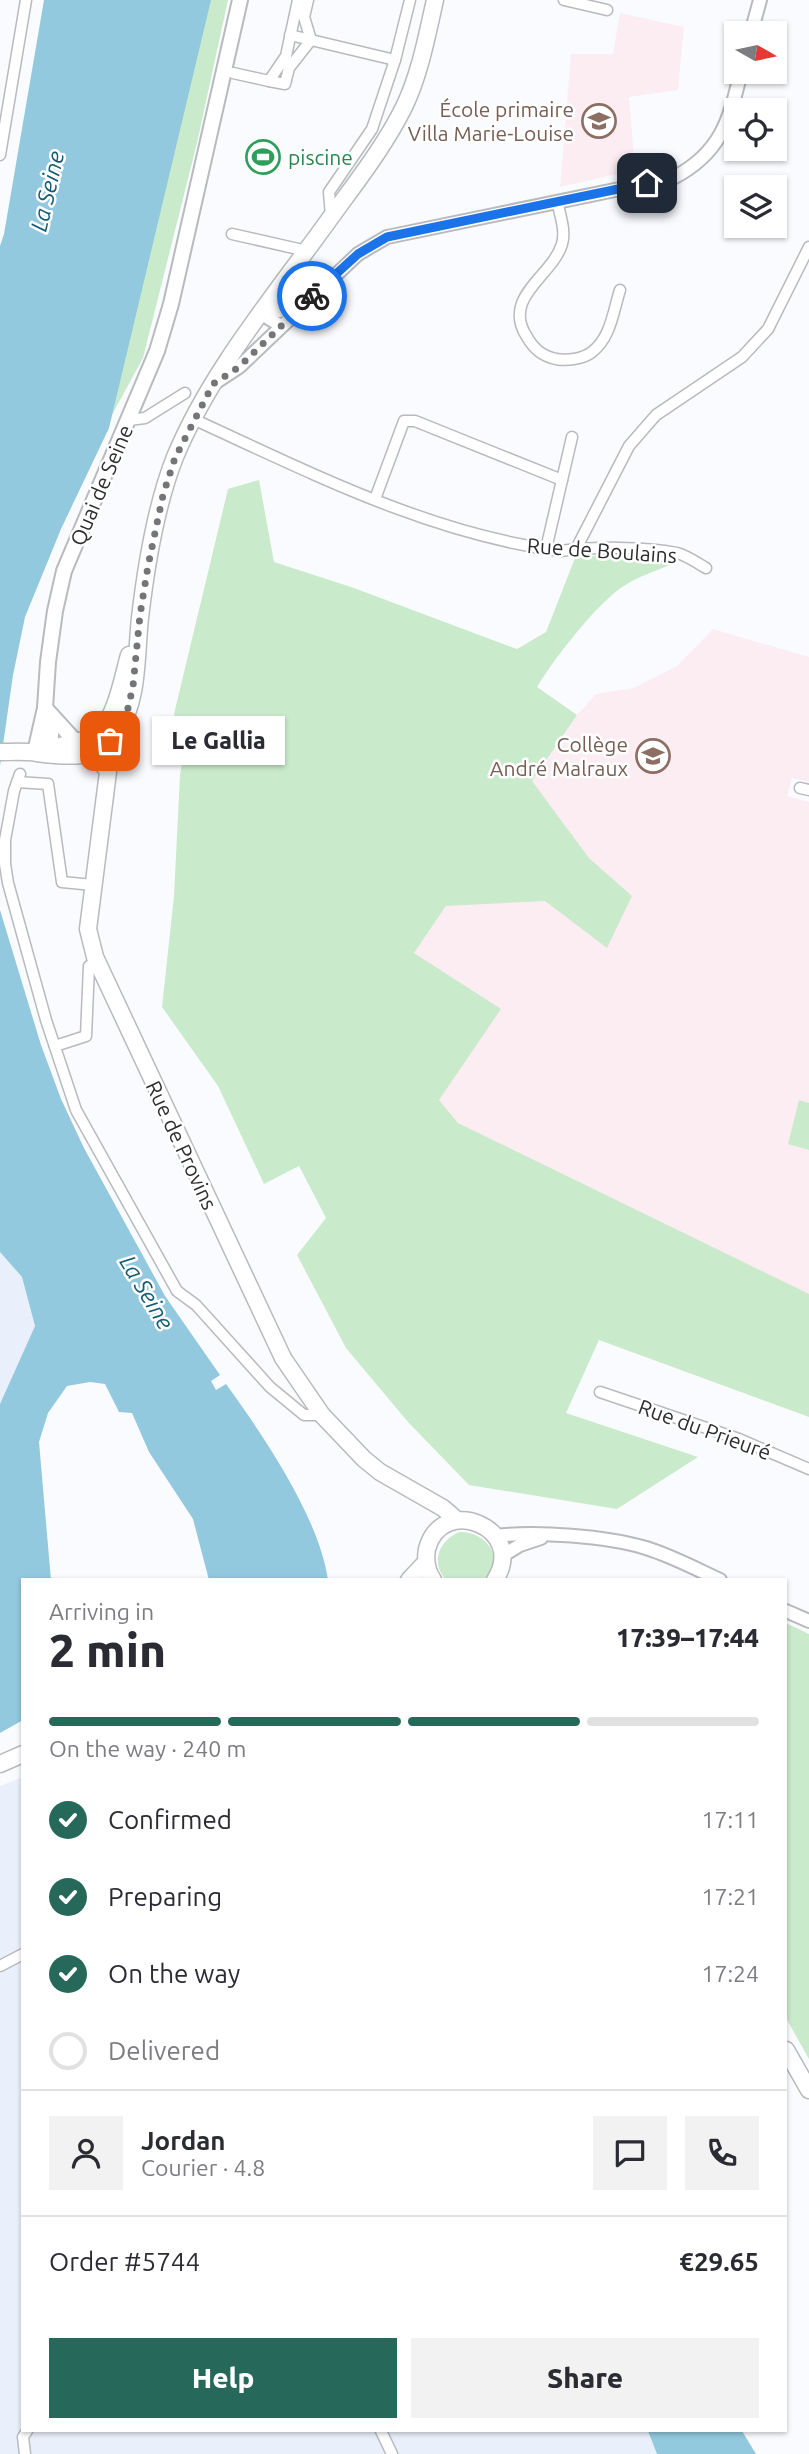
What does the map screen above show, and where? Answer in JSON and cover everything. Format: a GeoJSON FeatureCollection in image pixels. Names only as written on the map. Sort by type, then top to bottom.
{"type":"FeatureCollection","features":[{"type":"Feature","properties":{"kind":"main road","name":"Quai de Seine"},"geometry":{"type":"LineString","coordinates":[[45,752],[48,662],[64,571],[157,351],[171,304],[240,0]]}},
{"type":"Feature","properties":{"kind":"main road"},"geometry":{"type":"LineString","coordinates":[[0,752],[45,752],[66,758],[85,744],[110,741],[126,717],[133,686],[140,615],[163,495],[175,458],[213,384],[379,152],[403,109],[426,39],[435,0]]}},
{"type":"Feature","properties":{"kind":"main road"},"geometry":{"type":"LineString","coordinates":[[48,712],[85,744]]}},
{"type":"Feature","properties":{"kind":"main road","name":"Rue de Provins"},"geometry":{"type":"LineString","coordinates":[[85,744],[108,772],[88,929],[97,962],[284,1358],[321,1415],[364,1459],[443,1508],[457,1520],[478,1523],[495,1536]]}},
{"type":"Feature","properties":{"kind":"main road"},"geometry":{"type":"LineString","coordinates":[[422,1496],[433,1515],[435,1534]]}},
{"type":"Feature","properties":{"kind":"main road"},"geometry":{"type":"LineString","coordinates":[[432,1578],[426,1562],[426,1552],[435,1534],[445,1525],[457,1520]]}},
{"type":"Feature","properties":{"kind":"main road"},"geometry":{"type":"LineString","coordinates":[[495,1536],[502,1556],[502,1567],[496,1578]]}},
{"type":"Feature","properties":{"kind":"main road"},"geometry":{"type":"LineString","coordinates":[[412,1578],[426,1562]]}},
{"type":"Feature","properties":{"kind":"main road"},"geometry":{"type":"LineString","coordinates":[[0,1764],[21,1755]]}},
{"type":"Feature","properties":{"kind":"main road"},"geometry":{"type":"LineString","coordinates":[[787,2052],[809,2090]]}},
{"type":"Feature","properties":{"kind":"street"},"geometry":{"type":"LineString","coordinates":[[0,155],[26,0]]}},
{"type":"Feature","properties":{"kind":"street"},"geometry":{"type":"LineString","coordinates":[[269,81],[286,56],[298,0]]}},
{"type":"Feature","properties":{"kind":"street"},"geometry":{"type":"LineString","coordinates":[[307,0],[304,17],[311,40]]}},
{"type":"Feature","properties":{"kind":"street"},"geometry":{"type":"LineString","coordinates":[[331,217],[329,192],[372,129],[395,60],[410,0]]}},
{"type":"Feature","properties":{"kind":"street"},"geometry":{"type":"LineString","coordinates":[[564,0],[607,10]]}},
{"type":"Feature","properties":{"kind":"street"},"geometry":{"type":"LineString","coordinates":[[754,21],[760,0]]}},
{"type":"Feature","properties":{"kind":"street"},"geometry":{"type":"LineString","coordinates":[[290,35],[395,60]]}},
{"type":"Feature","properties":{"kind":"street"},"geometry":{"type":"LineString","coordinates":[[233,73],[285,84],[289,68],[311,40]]}},
{"type":"Feature","properties":{"kind":"street"},"geometry":{"type":"LineString","coordinates":[[213,384],[239,367],[358,254],[387,237],[673,177],[691,168],[720,138],[738,84]]}},
{"type":"Feature","properties":{"kind":"street"},"geometry":{"type":"LineString","coordinates":[[557,201],[563,234],[558,255],[528,290],[520,311],[520,327],[533,347],[542,354],[557,359],[570,360],[590,354],[606,337],[620,290]]}},
{"type":"Feature","properties":{"kind":"street"},"geometry":{"type":"LineString","coordinates":[[232,233],[307,251]]}},
{"type":"Feature","properties":{"kind":"street"},"geometry":{"type":"LineString","coordinates":[[576,549],[629,446],[656,415],[742,357],[768,329],[809,247]]}},
{"type":"Feature","properties":{"kind":"street"},"geometry":{"type":"LineString","coordinates":[[265,309],[298,309]]}},
{"type":"Feature","properties":{"kind":"street"},"geometry":{"type":"LineString","coordinates":[[265,309],[281,326]]}},
{"type":"Feature","properties":{"kind":"street"},"geometry":{"type":"LineString","coordinates":[[129,420],[145,418],[185,393]]}},
{"type":"Feature","properties":{"kind":"street","name":"Rue de Boulains"},"geometry":{"type":"LineString","coordinates":[[193,419],[417,517],[443,525],[560,551],[576,549],[677,553],[706,568]]}},
{"type":"Feature","properties":{"kind":"street"},"geometry":{"type":"LineString","coordinates":[[375,499],[404,421],[415,421],[562,480]]}},
{"type":"Feature","properties":{"kind":"street"},"geometry":{"type":"LineString","coordinates":[[546,549],[572,437]]}},
{"type":"Feature","properties":{"kind":"street"},"geometry":{"type":"LineString","coordinates":[[93,885],[62,882],[48,784],[19,778],[5,840],[8,883],[76,1110],[177,1291],[196,1305],[270,1387],[304,1415],[321,1415]]}},
{"type":"Feature","properties":{"kind":"street"},"geometry":{"type":"LineString","coordinates":[[55,1046],[86,1036],[89,966],[97,962]]}},
{"type":"Feature","properties":{"kind":"street","name":"Rue du Prieuré"},"geometry":{"type":"LineString","coordinates":[[600,1392],[739,1439],[809,1469]]}},
{"type":"Feature","properties":{"kind":"street"},"geometry":{"type":"LineString","coordinates":[[495,1536],[515,1533],[555,1535],[644,1548],[716,1578]]}},
{"type":"Feature","properties":{"kind":"street"},"geometry":{"type":"LineString","coordinates":[[502,1556],[520,1545],[555,1535]]}},
{"type":"Feature","properties":{"kind":"street"},"geometry":{"type":"LineString","coordinates":[[787,1611],[809,1621]]}},
{"type":"Feature","properties":{"kind":"street"},"geometry":{"type":"LineString","coordinates":[[0,1966],[21,1955]]}},
{"type":"Feature","properties":{"kind":"street"},"geometry":{"type":"LineString","coordinates":[[25,2454],[23,2437],[26,2432]]}},
{"type":"Feature","properties":{"kind":"street"},"geometry":{"type":"LineString","coordinates":[[381,2432],[392,2454]]}},
{"type":"Feature","properties":{"kind":"shaded area","name":"École primaire Villa Marie-Louise"},"geometry":{"type":"Polygon","coordinates":[[[620,13],[684,27],[678,90],[629,97],[635,170],[560,187],[571,54],[613,54],[620,13]]]}},
{"type":"Feature","properties":{"kind":"shaded area"},"geometry":{"type":"Polygon","coordinates":[[[713,629],[809,657],[809,782],[792,778],[787,796],[809,802],[809,1295],[458,1123],[439,1102],[384,1001],[577,715],[596,694],[634,688],[677,666],[713,629]]]}},
{"type":"Feature","properties":{"kind":"shaded area"},"geometry":{"type":"Polygon","coordinates":[[[0,1252],[22,1277],[35,1326],[0,1404],[0,1252]]]}},
{"type":"Feature","properties":{"kind":"shaded area"},"geometry":{"type":"Polygon","coordinates":[[[21,1778],[21,2432],[648,2432],[657,2454],[0,2454],[0,1786],[21,1778]]]}},
{"type":"Feature","properties":{"kind":"green space"},"geometry":{"type":"Polygon","coordinates":[[[206,0],[228,0],[197,143],[143,358],[107,424],[206,0]]]}},
{"type":"Feature","properties":{"kind":"green space"},"geometry":{"type":"Polygon","coordinates":[[[259,480],[274,562],[354,588],[517,649],[546,632],[575,558],[622,553],[677,562],[639,578],[616,592],[578,631],[537,687],[577,715],[532,781],[589,858],[632,896],[607,948],[545,901],[446,906],[414,953],[501,1009],[439,1100],[458,1123],[809,1294],[809,1417],[599,1340],[566,1413],[698,1457],[617,1509],[469,1485],[408,1422],[346,1348],[297,1255],[326,1218],[299,1166],[264,1184],[218,1086],[162,1007],[174,896],[180,775],[186,741],[174,714],[228,489],[259,480]]]}},
{"type":"Feature","properties":{"kind":"green space"},"geometry":{"type":"Polygon","coordinates":[[[799,1100],[809,1103],[809,1150],[788,1144],[799,1100]]]}},
{"type":"Feature","properties":{"kind":"green space"},"geometry":{"type":"Polygon","coordinates":[[[459,1532],[469,1533],[485,1541],[490,1547],[494,1563],[486,1578],[445,1578],[438,1566],[439,1553],[452,1536],[459,1532]]]}},
{"type":"Feature","properties":{"kind":"green space"},"geometry":{"type":"Polygon","coordinates":[[[787,1623],[809,1634],[809,2059],[787,2020],[787,1623]]]}},
{"type":"Feature","properties":{"kind":"water","name":"La Seine"},"geometry":{"type":"Polygon","coordinates":[[[44,0],[211,0],[109,428],[61,529],[25,617],[13,675],[0,766],[0,246],[44,0]]]}},
{"type":"Feature","properties":{"kind":"water","name":"La Seine"},"geometry":{"type":"Polygon","coordinates":[[[0,910],[41,1045],[61,1099],[84,1148],[165,1296],[220,1375],[211,1381],[216,1390],[226,1384],[288,1478],[313,1530],[328,1578],[208,1578],[193,1519],[149,1452],[132,1413],[119,1412],[105,1384],[90,1382],[67,1386],[48,1413],[39,1442],[51,1578],[21,1578],[21,1721],[0,1733],[0,1404],[35,1326],[22,1277],[0,1252],[0,910]]]}},
{"type":"Feature","properties":{"kind":"water"},"geometry":{"type":"Polygon","coordinates":[[[648,2432],[743,2432],[756,2454],[657,2454],[648,2432]]]}},
{"type":"Feature","properties":{"kind":"way so far"},"geometry":{"type":"LineString","coordinates":[[110,741],[126,717],[133,686],[148,566],[163,495],[175,458],[213,384],[239,367],[312,296]]}},
{"type":"Feature","properties":{"kind":"place","name":"École primaire Villa Marie-Louise"},"geometry":{"type":"Point","coordinates":[599,121]}},
{"type":"Feature","properties":{"kind":"place","name":"piscine"},"geometry":{"type":"Point","coordinates":[263,157]}},
{"type":"Feature","properties":{"kind":"place","name":"Le Gallia"},"geometry":{"type":"Point","coordinates":[110,741]}},
{"type":"Feature","properties":{"kind":"place","name":"Collège André Malraux"},"geometry":{"type":"Point","coordinates":[653,756]}},
{"type":"Feature","properties":{"kind":"route"},"geometry":{"type":"LineString","coordinates":[[312,296],[358,254],[387,237],[647,183]]}}]}
